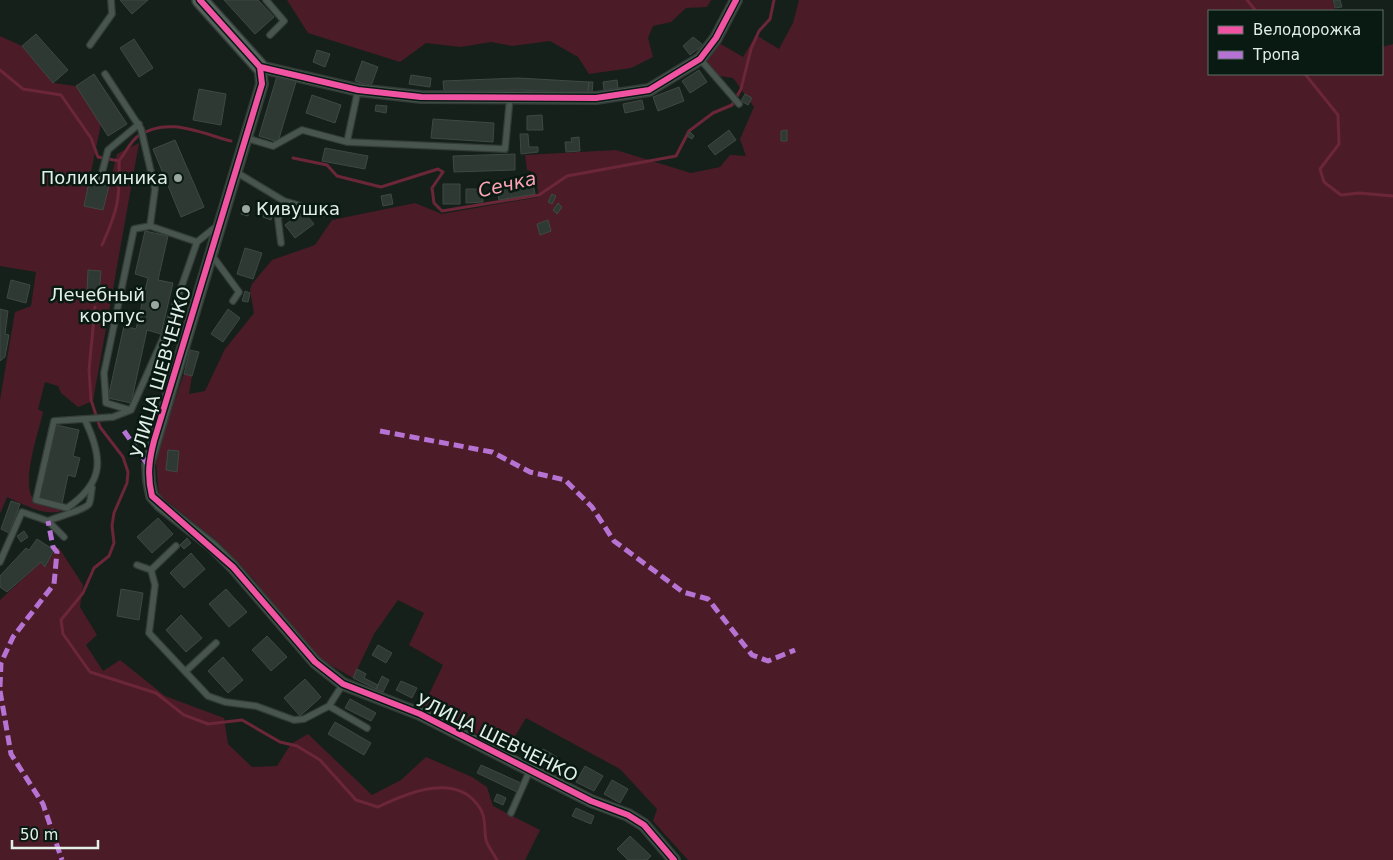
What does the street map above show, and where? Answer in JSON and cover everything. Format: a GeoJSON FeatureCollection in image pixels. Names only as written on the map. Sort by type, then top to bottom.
{"type":"FeatureCollection","features":[{"type":"Feature","properties":{"kind":"street"},"geometry":{"type":"LineString","coordinates":[[200,0],[260,67],[358,90],[421,97],[596,98],[649,90],[700,59],[716,38],[736,0]]}},
{"type":"Feature","properties":{"kind":"street","name":"УЛИЦА ШЕВЧЕНКО"},"geometry":{"type":"LineString","coordinates":[[260,67],[262,84],[154,440],[148,465],[148,482],[152,496],[160,505],[212,546],[233,567],[315,662],[343,684],[420,714],[591,802],[628,815],[644,825],[668,858]]}},
{"type":"Feature","properties":{"kind":"lane"},"geometry":{"type":"LineString","coordinates":[[90,45],[112,14],[110,0]]}},
{"type":"Feature","properties":{"kind":"lane"},"geometry":{"type":"LineString","coordinates":[[266,0],[284,21],[270,35]]}},
{"type":"Feature","properties":{"kind":"lane"},"geometry":{"type":"LineString","coordinates":[[700,59],[739,104]]}},
{"type":"Feature","properties":{"kind":"lane"},"geometry":{"type":"LineString","coordinates":[[105,74],[140,126],[155,189],[150,226]]}},
{"type":"Feature","properties":{"kind":"lane"},"geometry":{"type":"LineString","coordinates":[[347,142],[358,90]]}},
{"type":"Feature","properties":{"kind":"lane"},"geometry":{"type":"LineString","coordinates":[[246,138],[273,146],[302,130],[347,142],[505,149],[510,97]]}},
{"type":"Feature","properties":{"kind":"lane"},"geometry":{"type":"LineString","coordinates":[[99,184],[108,150],[140,126]]}},
{"type":"Feature","properties":{"kind":"lane"},"geometry":{"type":"LineString","coordinates":[[236,172],[284,201],[325,213]]}},
{"type":"Feature","properties":{"kind":"lane"},"geometry":{"type":"LineString","coordinates":[[281,243],[278,219],[284,201]]}},
{"type":"Feature","properties":{"kind":"lane"},"geometry":{"type":"LineString","coordinates":[[92,486],[80,499],[67,508],[36,500],[54,421],[85,420],[113,416],[131,410],[165,334],[197,242],[220,224]]}},
{"type":"Feature","properties":{"kind":"lane"},"geometry":{"type":"LineString","coordinates":[[131,410],[106,403],[104,373],[134,229],[150,226],[197,242]]}},
{"type":"Feature","properties":{"kind":"lane"},"geometry":{"type":"LineString","coordinates":[[211,254],[239,292],[234,301]]}},
{"type":"Feature","properties":{"kind":"lane"},"geometry":{"type":"LineString","coordinates":[[48,521],[68,512],[82,511],[89,504],[99,455],[85,420]]}},
{"type":"Feature","properties":{"kind":"lane"},"geometry":{"type":"LineString","coordinates":[[0,562],[22,512],[48,521],[64,538]]}},
{"type":"Feature","properties":{"kind":"lane"},"geometry":{"type":"LineString","coordinates":[[151,570],[176,546]]}},
{"type":"Feature","properties":{"kind":"lane"},"geometry":{"type":"LineString","coordinates":[[137,566],[151,570]]}},
{"type":"Feature","properties":{"kind":"lane"},"geometry":{"type":"LineString","coordinates":[[151,570],[155,585],[149,633],[208,696],[225,702],[256,706],[294,720],[304,719],[329,706],[343,684]]}},
{"type":"Feature","properties":{"kind":"lane"},"geometry":{"type":"LineString","coordinates":[[186,671],[216,643]]}},
{"type":"Feature","properties":{"kind":"lane"},"geometry":{"type":"LineString","coordinates":[[329,706],[367,728]]}},
{"type":"Feature","properties":{"kind":"lane"},"geometry":{"type":"LineString","coordinates":[[511,813],[530,770]]}},
{"type":"Feature","properties":{"kind":"shaded area"},"geometry":{"type":"Polygon","coordinates":[[[287,0],[711,0],[707,7],[686,8],[671,22],[653,26],[648,38],[653,57],[631,68],[589,74],[578,57],[550,41],[512,46],[491,42],[461,47],[426,43],[400,62],[308,33],[287,0]]]}},
{"type":"Feature","properties":{"kind":"shaded area"},"geometry":{"type":"Polygon","coordinates":[[[799,0],[1332,0],[1335,10],[1208,10],[1208,75],[1383,75],[1383,47],[1393,44],[1393,860],[688,860],[653,821],[657,809],[620,769],[526,718],[508,748],[422,709],[443,665],[409,645],[424,613],[398,600],[374,634],[353,678],[320,659],[282,617],[255,581],[217,541],[159,495],[156,463],[160,442],[184,374],[192,376],[189,394],[205,391],[225,349],[254,313],[250,290],[252,284],[272,260],[315,245],[332,220],[415,203],[442,214],[539,197],[535,173],[527,170],[525,155],[616,150],[691,173],[720,167],[730,155],[746,156],[740,139],[754,107],[733,78],[719,76],[706,62],[706,58],[719,43],[743,57],[756,35],[779,49],[793,23],[799,0]]]}},
{"type":"Feature","properties":{"kind":"shaded area"},"geometry":{"type":"Polygon","coordinates":[[[0,36],[22,46],[53,83],[76,86],[101,124],[84,206],[103,210],[117,154],[139,143],[93,401],[78,407],[61,393],[58,386],[45,382],[38,409],[43,412],[34,445],[29,472],[29,484],[35,501],[41,505],[65,510],[58,512],[35,509],[7,497],[0,514],[0,400],[15,312],[31,306],[36,272],[0,266],[0,36]]]}},
{"type":"Feature","properties":{"kind":"shaded area"},"geometry":{"type":"Polygon","coordinates":[[[55,548],[59,548],[83,585],[80,607],[97,635],[86,645],[103,671],[120,660],[165,696],[224,718],[228,744],[252,767],[277,766],[291,744],[308,734],[372,795],[401,780],[426,757],[472,777],[487,787],[493,806],[540,830],[525,860],[0,860],[0,600],[41,562],[46,567],[55,548]]]}},
{"type":"Feature","properties":{"kind":"building"},"geometry":{"type":"Polygon","coordinates":[[[120,0],[148,0],[132,14],[120,0]]]}},
{"type":"Feature","properties":{"kind":"building"},"geometry":{"type":"Polygon","coordinates":[[[224,0],[258,0],[274,17],[255,34],[224,0]]]}},
{"type":"Feature","properties":{"kind":"building"},"geometry":{"type":"Polygon","coordinates":[[[1333,0],[1340,0],[1342,7],[1335,8],[1333,0]]]}},
{"type":"Feature","properties":{"kind":"building"},"geometry":{"type":"Polygon","coordinates":[[[36,34],[68,70],[53,83],[22,46],[36,34]]]}},
{"type":"Feature","properties":{"kind":"building"},"geometry":{"type":"Polygon","coordinates":[[[693,37],[703,45],[690,55],[683,46],[693,37]]]}},
{"type":"Feature","properties":{"kind":"building"},"geometry":{"type":"Polygon","coordinates":[[[134,39],[153,68],[139,77],[120,48],[134,39]]]}},
{"type":"Feature","properties":{"kind":"building"},"geometry":{"type":"Polygon","coordinates":[[[317,50],[330,54],[325,67],[313,62],[317,50]]]}},
{"type":"Feature","properties":{"kind":"building"},"geometry":{"type":"Polygon","coordinates":[[[362,61],[378,67],[371,86],[355,81],[362,61]]]}},
{"type":"Feature","properties":{"kind":"building"},"geometry":{"type":"Polygon","coordinates":[[[699,70],[707,82],[690,93],[682,81],[699,70]]]}},
{"type":"Feature","properties":{"kind":"building"},"geometry":{"type":"Polygon","coordinates":[[[94,74],[127,124],[108,136],[76,86],[94,74]]]}},
{"type":"Feature","properties":{"kind":"building"},"geometry":{"type":"Polygon","coordinates":[[[411,75],[431,78],[430,87],[409,84],[411,75]]]}},
{"type":"Feature","properties":{"kind":"building"},"geometry":{"type":"Polygon","coordinates":[[[277,76],[296,82],[278,142],[259,136],[277,76]]]}},
{"type":"Feature","properties":{"kind":"building"},"geometry":{"type":"Polygon","coordinates":[[[518,78],[589,82],[588,93],[519,90],[444,92],[443,81],[518,78]]]}},
{"type":"Feature","properties":{"kind":"building"},"geometry":{"type":"Polygon","coordinates":[[[617,80],[618,88],[604,90],[603,82],[617,80]]]}},
{"type":"Feature","properties":{"kind":"building"},"geometry":{"type":"Polygon","coordinates":[[[589,82],[593,82],[592,93],[588,93],[589,82]]]}},
{"type":"Feature","properties":{"kind":"building"},"geometry":{"type":"Polygon","coordinates":[[[679,87],[684,101],[658,111],[653,97],[679,87]]]}},
{"type":"Feature","properties":{"kind":"building"},"geometry":{"type":"Polygon","coordinates":[[[199,89],[226,94],[221,125],[193,120],[199,89]]]}},
{"type":"Feature","properties":{"kind":"building"},"geometry":{"type":"Polygon","coordinates":[[[745,94],[752,98],[748,105],[741,101],[745,94]]]}},
{"type":"Feature","properties":{"kind":"building"},"geometry":{"type":"Polygon","coordinates":[[[312,95],[341,105],[335,123],[306,113],[312,95]]]}},
{"type":"Feature","properties":{"kind":"building"},"geometry":{"type":"Polygon","coordinates":[[[642,100],[644,109],[625,113],[623,104],[642,100]]]}},
{"type":"Feature","properties":{"kind":"building"},"geometry":{"type":"Polygon","coordinates":[[[376,105],[387,106],[386,113],[375,111],[376,105]]]}},
{"type":"Feature","properties":{"kind":"building"},"geometry":{"type":"Polygon","coordinates":[[[542,115],[543,130],[527,130],[527,116],[542,115]]]}},
{"type":"Feature","properties":{"kind":"building"},"geometry":{"type":"Polygon","coordinates":[[[433,119],[494,123],[493,142],[431,138],[433,119]]]}},
{"type":"Feature","properties":{"kind":"building"},"geometry":{"type":"Polygon","coordinates":[[[729,130],[736,140],[715,155],[708,146],[729,130]]]}},
{"type":"Feature","properties":{"kind":"building"},"geometry":{"type":"Polygon","coordinates":[[[787,130],[787,141],[781,141],[781,131],[787,130]]]}},
{"type":"Feature","properties":{"kind":"building"},"geometry":{"type":"Polygon","coordinates":[[[690,132],[694,136],[692,139],[687,136],[690,132]]]}},
{"type":"Feature","properties":{"kind":"building"},"geometry":{"type":"Polygon","coordinates":[[[520,134],[528,134],[529,147],[538,147],[538,152],[521,154],[520,134]]]}},
{"type":"Feature","properties":{"kind":"building"},"geometry":{"type":"Polygon","coordinates":[[[579,137],[580,151],[566,152],[565,142],[572,142],[571,138],[579,137]]]}},
{"type":"Feature","properties":{"kind":"building","name":"Поликлиника"},"geometry":{"type":"Polygon","coordinates":[[[175,140],[204,207],[181,217],[153,149],[175,140]]]}},
{"type":"Feature","properties":{"kind":"building"},"geometry":{"type":"Polygon","coordinates":[[[325,148],[368,156],[365,169],[322,161],[325,148]]]}},
{"type":"Feature","properties":{"kind":"building"},"geometry":{"type":"Polygon","coordinates":[[[515,154],[515,170],[454,172],[453,156],[515,154]]]}},
{"type":"Feature","properties":{"kind":"building"},"geometry":{"type":"Polygon","coordinates":[[[532,177],[535,194],[499,200],[496,183],[532,177]]]}},
{"type":"Feature","properties":{"kind":"building"},"geometry":{"type":"Polygon","coordinates":[[[89,182],[109,186],[103,210],[84,206],[89,182]]]}},
{"type":"Feature","properties":{"kind":"building"},"geometry":{"type":"Polygon","coordinates":[[[443,184],[460,184],[460,204],[443,204],[443,184]]]}},
{"type":"Feature","properties":{"kind":"building"},"geometry":{"type":"Polygon","coordinates":[[[466,189],[482,189],[483,202],[466,203],[466,189]]]}},
{"type":"Feature","properties":{"kind":"building"},"geometry":{"type":"Polygon","coordinates":[[[391,194],[393,204],[383,206],[381,196],[391,194]]]}},
{"type":"Feature","properties":{"kind":"building"},"geometry":{"type":"Polygon","coordinates":[[[552,194],[556,196],[552,204],[548,202],[552,194]]]}},
{"type":"Feature","properties":{"kind":"building","name":"Кивушка"},"geometry":{"type":"Polygon","coordinates":[[[244,203],[250,205],[248,216],[241,214],[244,203]]]}},
{"type":"Feature","properties":{"kind":"building"},"geometry":{"type":"Polygon","coordinates":[[[558,203],[562,207],[557,214],[553,210],[558,203]]]}},
{"type":"Feature","properties":{"kind":"building"},"geometry":{"type":"Polygon","coordinates":[[[303,211],[314,224],[295,238],[285,225],[303,211]]]}},
{"type":"Feature","properties":{"kind":"building"},"geometry":{"type":"Polygon","coordinates":[[[265,212],[273,215],[271,220],[263,217],[265,212]]]}},
{"type":"Feature","properties":{"kind":"building"},"geometry":{"type":"Polygon","coordinates":[[[548,220],[551,231],[540,235],[537,224],[548,220]]]}},
{"type":"Feature","properties":{"kind":"building","name":"Лечебный корпус"},"geometry":{"type":"Polygon","coordinates":[[[145,231],[168,236],[158,280],[173,283],[161,334],[147,330],[131,403],[108,398],[124,326],[136,329],[148,278],[135,274],[145,231]]]}},
{"type":"Feature","properties":{"kind":"building"},"geometry":{"type":"Polygon","coordinates":[[[245,248],[262,253],[253,279],[237,274],[245,248]]]}},
{"type":"Feature","properties":{"kind":"building"},"geometry":{"type":"Polygon","coordinates":[[[88,270],[101,271],[99,293],[87,292],[88,270]]]}},
{"type":"Feature","properties":{"kind":"building"},"geometry":{"type":"Polygon","coordinates":[[[11,280],[30,285],[26,303],[7,298],[11,280]]]}},
{"type":"Feature","properties":{"kind":"building"},"geometry":{"type":"Polygon","coordinates":[[[245,291],[250,293],[248,302],[242,301],[245,291]]]}},
{"type":"Feature","properties":{"kind":"building"},"geometry":{"type":"Polygon","coordinates":[[[0,309],[8,311],[5,334],[9,335],[5,357],[0,361],[0,309]]]}},
{"type":"Feature","properties":{"kind":"building"},"geometry":{"type":"Polygon","coordinates":[[[228,309],[240,318],[223,342],[211,334],[228,309]]]}},
{"type":"Feature","properties":{"kind":"building"},"geometry":{"type":"Polygon","coordinates":[[[190,350],[199,352],[192,376],[184,374],[190,350]]]}},
{"type":"Feature","properties":{"kind":"building"},"geometry":{"type":"Polygon","coordinates":[[[56,425],[79,430],[73,456],[80,458],[75,477],[68,475],[62,504],[39,498],[56,425]]]}},
{"type":"Feature","properties":{"kind":"building"},"geometry":{"type":"Polygon","coordinates":[[[168,450],[179,451],[177,472],[166,470],[168,450]]]}},
{"type":"Feature","properties":{"kind":"building"},"geometry":{"type":"Polygon","coordinates":[[[11,501],[20,504],[9,533],[1,529],[11,501]]]}},
{"type":"Feature","properties":{"kind":"building"},"geometry":{"type":"Polygon","coordinates":[[[158,518],[173,534],[152,553],[137,537],[158,518]]]}},
{"type":"Feature","properties":{"kind":"building"},"geometry":{"type":"Polygon","coordinates":[[[24,531],[28,537],[21,542],[17,536],[24,531]]]}},
{"type":"Feature","properties":{"kind":"building"},"geometry":{"type":"Polygon","coordinates":[[[187,538],[191,543],[184,549],[180,545],[187,538]]]}},
{"type":"Feature","properties":{"kind":"building"},"geometry":{"type":"Polygon","coordinates":[[[37,539],[54,550],[45,567],[41,562],[7,592],[0,587],[0,576],[26,548],[29,550],[37,539]]]}},
{"type":"Feature","properties":{"kind":"building"},"geometry":{"type":"Polygon","coordinates":[[[191,553],[205,569],[184,588],[170,573],[191,553]]]}},
{"type":"Feature","properties":{"kind":"building"},"geometry":{"type":"Polygon","coordinates":[[[121,589],[143,593],[139,620],[117,616],[121,589]]]}},
{"type":"Feature","properties":{"kind":"building"},"geometry":{"type":"Polygon","coordinates":[[[226,589],[247,612],[229,627],[209,604],[226,589]]]}},
{"type":"Feature","properties":{"kind":"building"},"geometry":{"type":"Polygon","coordinates":[[[181,615],[202,638],[186,652],[166,630],[181,615]]]}},
{"type":"Feature","properties":{"kind":"building"},"geometry":{"type":"Polygon","coordinates":[[[267,636],[287,657],[271,671],[252,650],[267,636]]]}},
{"type":"Feature","properties":{"kind":"building"},"geometry":{"type":"Polygon","coordinates":[[[378,645],[392,653],[386,663],[372,655],[378,645]]]}},
{"type":"Feature","properties":{"kind":"building"},"geometry":{"type":"Polygon","coordinates":[[[223,657],[243,680],[228,693],[208,671],[223,657]]]}},
{"type":"Feature","properties":{"kind":"building"},"geometry":{"type":"Polygon","coordinates":[[[357,669],[366,674],[364,678],[378,685],[376,689],[353,678],[357,669]]]}},
{"type":"Feature","properties":{"kind":"building"},"geometry":{"type":"Polygon","coordinates":[[[382,676],[389,680],[383,692],[376,689],[382,676]]]}},
{"type":"Feature","properties":{"kind":"building"},"geometry":{"type":"Polygon","coordinates":[[[305,679],[321,697],[300,716],[284,698],[305,679]]]}},
{"type":"Feature","properties":{"kind":"building"},"geometry":{"type":"Polygon","coordinates":[[[401,681],[417,688],[412,698],[396,690],[401,681]]]}},
{"type":"Feature","properties":{"kind":"building"},"geometry":{"type":"Polygon","coordinates":[[[350,699],[376,713],[371,721],[345,708],[350,699]]]}},
{"type":"Feature","properties":{"kind":"building"},"geometry":{"type":"Polygon","coordinates":[[[335,722],[371,743],[364,755],[328,734],[335,722]]]}},
{"type":"Feature","properties":{"kind":"building"},"geometry":{"type":"Polygon","coordinates":[[[533,745],[540,750],[534,759],[523,751],[526,746],[530,749],[533,745]]]}},
{"type":"Feature","properties":{"kind":"building"},"geometry":{"type":"Polygon","coordinates":[[[543,749],[557,757],[552,766],[538,759],[543,749]]]}},
{"type":"Feature","properties":{"kind":"building"},"geometry":{"type":"Polygon","coordinates":[[[481,765],[521,783],[517,792],[477,773],[481,765]]]}},
{"type":"Feature","properties":{"kind":"building"},"geometry":{"type":"Polygon","coordinates":[[[585,766],[603,776],[594,791],[576,782],[585,766]]]}},
{"type":"Feature","properties":{"kind":"building"},"geometry":{"type":"Polygon","coordinates":[[[612,780],[628,789],[620,803],[604,794],[612,780]]]}},
{"type":"Feature","properties":{"kind":"building"},"geometry":{"type":"Polygon","coordinates":[[[497,794],[506,798],[503,805],[494,801],[497,794]]]}},
{"type":"Feature","properties":{"kind":"building"},"geometry":{"type":"Polygon","coordinates":[[[576,808],[594,816],[591,824],[572,816],[576,808]]]}},
{"type":"Feature","properties":{"kind":"building"},"geometry":{"type":"Polygon","coordinates":[[[630,836],[651,856],[647,860],[628,860],[617,849],[630,836]]]}},
{"type":"Feature","properties":{"kind":"waterway","name":"Сечка"},"geometry":{"type":"LineString","coordinates":[[293,158],[327,165],[337,176],[381,187],[438,169],[443,172],[432,188],[434,203],[442,211],[539,195],[567,176],[676,156],[689,131],[713,113],[732,105],[741,89],[751,49],[759,31],[770,19],[774,0]]}},
{"type":"Feature","properties":{"kind":"waterway"},"geometry":{"type":"LineString","coordinates":[[1247,0],[1255,10]]}},
{"type":"Feature","properties":{"kind":"waterway"},"geometry":{"type":"LineString","coordinates":[[0,70],[23,89],[61,95],[91,138],[98,157],[119,161]]}},
{"type":"Feature","properties":{"kind":"waterway"},"geometry":{"type":"LineString","coordinates":[[1306,75],[1338,115],[1339,144],[1320,169],[1324,182],[1341,195],[1359,193],[1393,196]]}},
{"type":"Feature","properties":{"kind":"waterway","name":"Сечка"},"geometry":{"type":"LineString","coordinates":[[119,161],[135,138],[149,130],[161,127],[184,128],[231,141]]}},
{"type":"Feature","properties":{"kind":"waterway"},"geometry":{"type":"LineString","coordinates":[[102,245],[117,204],[119,161]]}},
{"type":"Feature","properties":{"kind":"waterway"},"geometry":{"type":"LineString","coordinates":[[95,307],[89,370],[91,400],[100,427],[123,457],[128,472],[127,483],[114,513],[112,526],[114,543],[109,556],[94,568],[83,593],[61,620],[63,634],[90,672],[156,693],[184,715],[208,724],[242,720],[280,742],[297,746],[320,760],[356,800],[378,807],[418,791],[433,788],[447,788],[460,791],[472,798],[483,813],[486,840],[497,860]]}},
{"type":"Feature","properties":{"kind":"marked path"},"geometry":{"type":"LineString","coordinates":[[124,431],[148,465]]}},
{"type":"Feature","properties":{"kind":"marked path"},"geometry":{"type":"LineString","coordinates":[[380,431],[492,452],[530,472],[565,480],[592,507],[614,541],[683,592],[708,599],[752,655],[768,661],[795,650]]}},
{"type":"Feature","properties":{"kind":"marked path"},"geometry":{"type":"LineString","coordinates":[[0,687],[1,663],[13,637],[54,584],[57,552],[53,547],[48,521]]}},
{"type":"Feature","properties":{"kind":"marked path"},"geometry":{"type":"LineString","coordinates":[[0,691],[11,754],[43,804],[62,860]]}},
{"type":"Feature","properties":{"kind":"cycle path"},"geometry":{"type":"LineString","coordinates":[[200,0],[260,67],[262,84],[154,441],[149,468],[152,496],[233,567],[315,662],[343,684],[420,714],[591,801],[628,815],[644,825],[674,860]]}},
{"type":"Feature","properties":{"kind":"cycle path"},"geometry":{"type":"LineString","coordinates":[[260,67],[358,90],[421,97],[596,98],[649,90],[700,59],[716,38],[736,0]]}},
{"type":"Feature","properties":{"kind":"place","name":"Поликлиника"},"geometry":{"type":"Point","coordinates":[178,178]}},
{"type":"Feature","properties":{"kind":"place","name":"Кивушка"},"geometry":{"type":"Point","coordinates":[246,209]}},
{"type":"Feature","properties":{"kind":"place","name":"Лечебный корпус"},"geometry":{"type":"Point","coordinates":[155,305]}}]}
